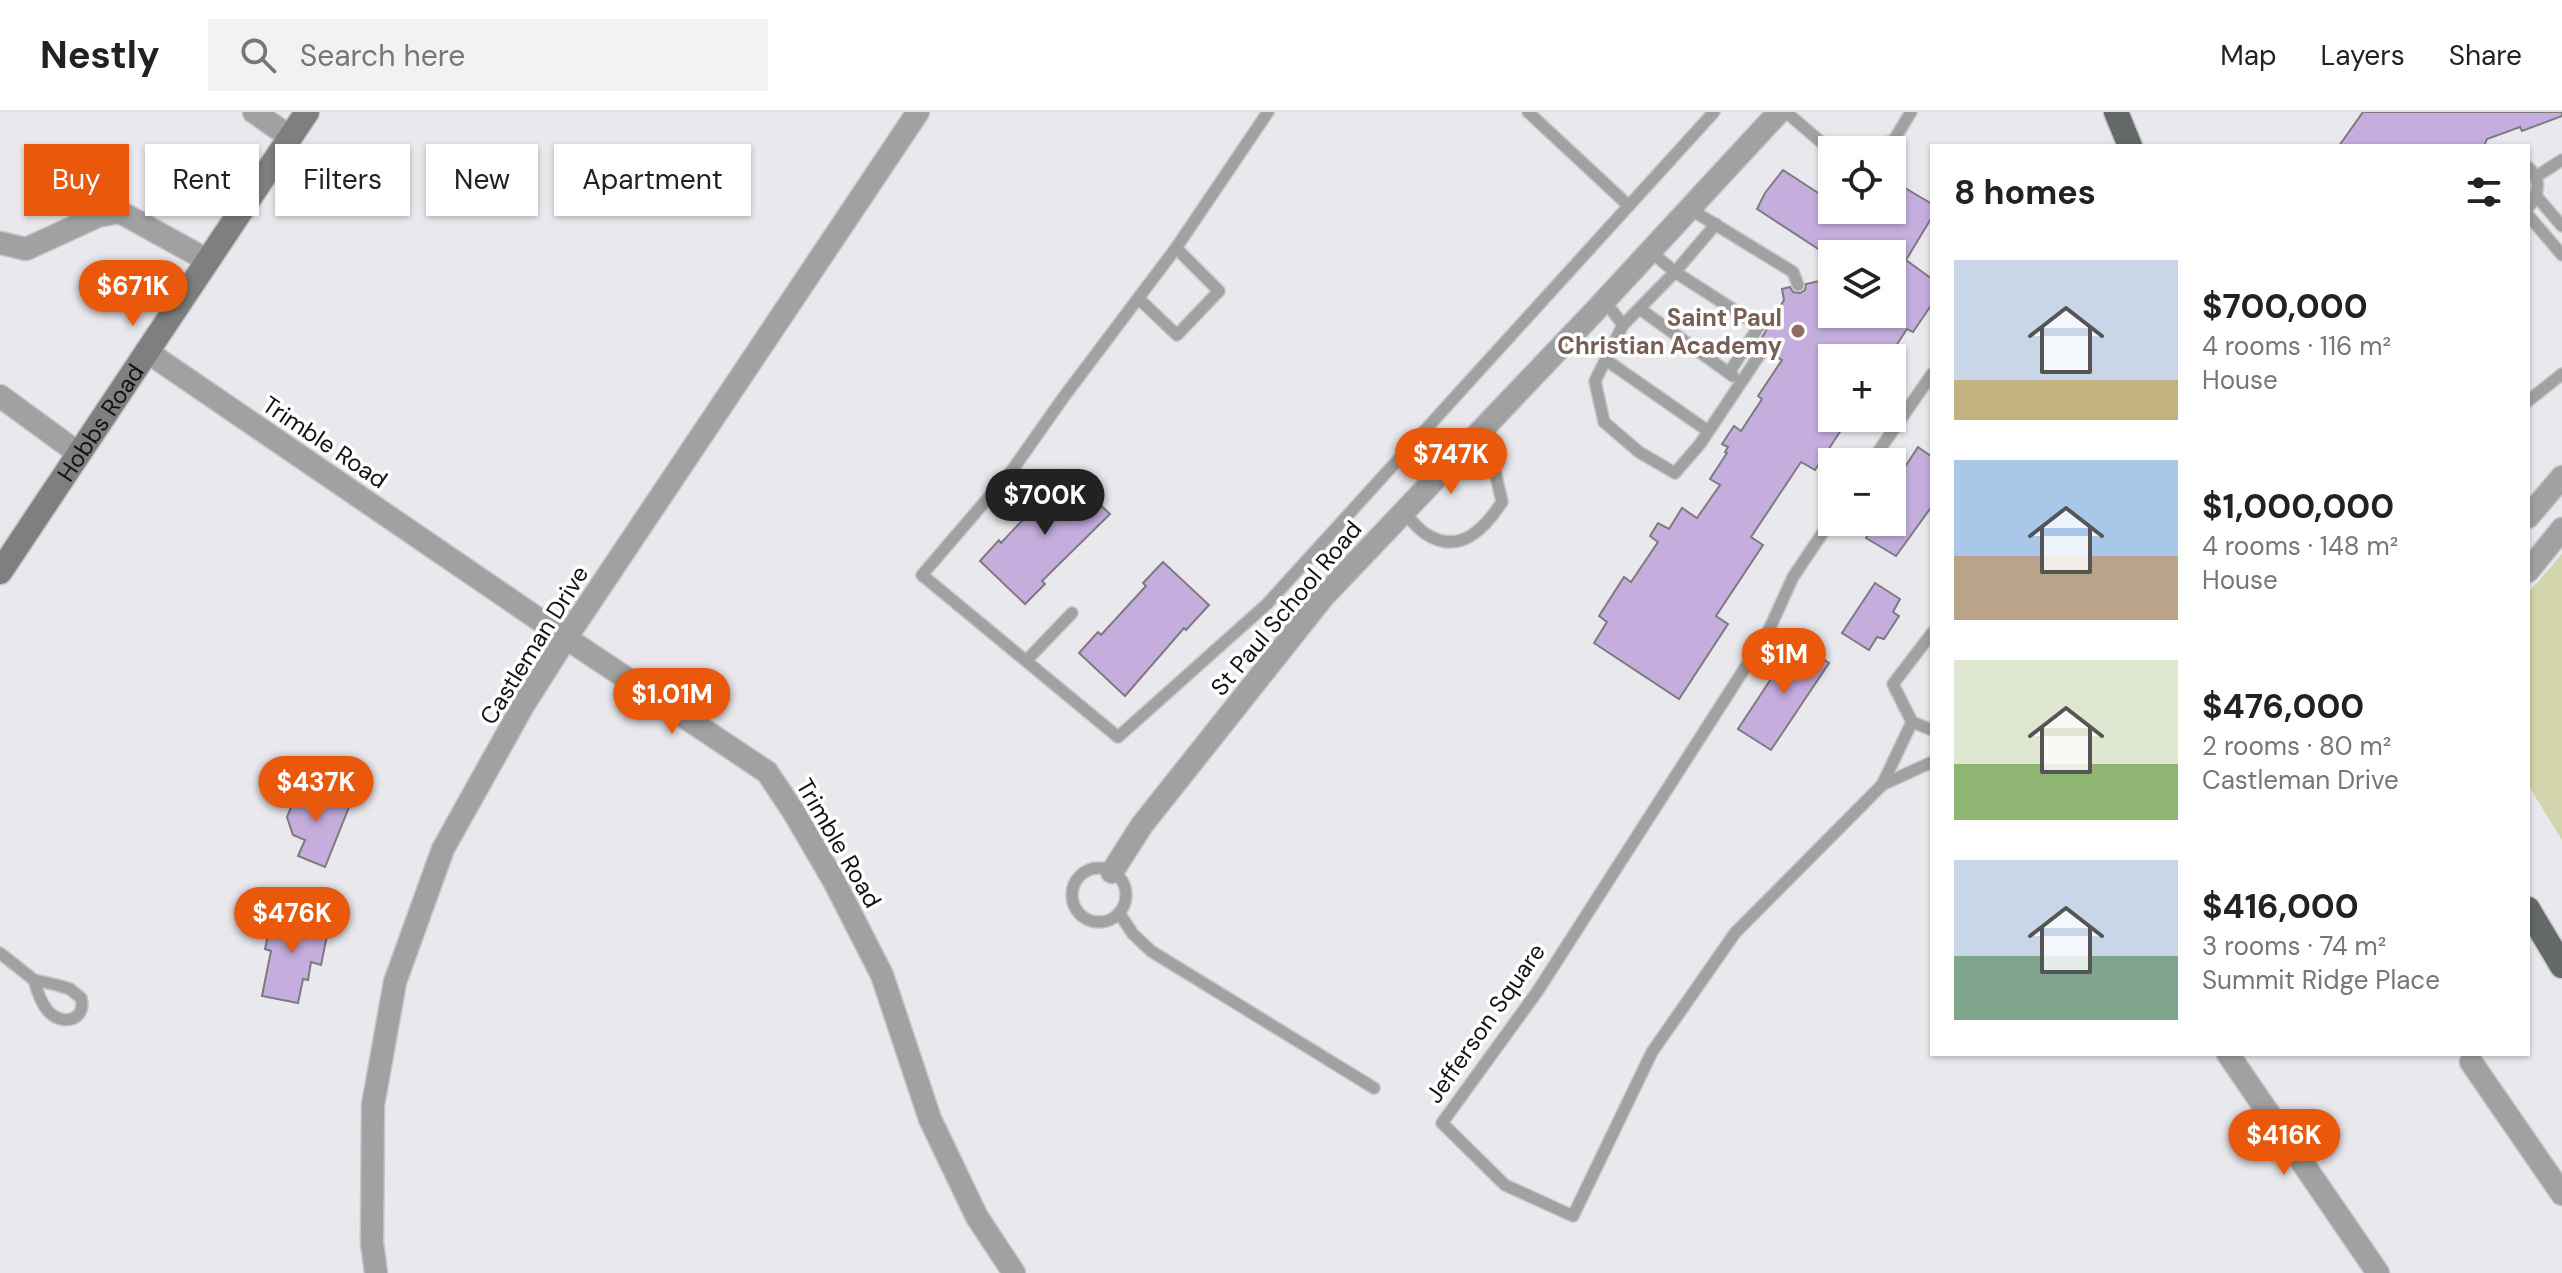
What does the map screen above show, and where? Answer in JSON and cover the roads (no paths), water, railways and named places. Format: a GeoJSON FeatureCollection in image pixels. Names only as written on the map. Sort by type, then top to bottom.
{"type":"FeatureCollection","features":[{"type":"Feature","properties":{"kind":"main road"},"geometry":{"type":"LineString","coordinates":[[2116,112],[2129,144]]}},
{"type":"Feature","properties":{"kind":"main road"},"geometry":{"type":"LineString","coordinates":[[2530,912],[2562,966]]}},
{"type":"Feature","properties":{"kind":"street"},"geometry":{"type":"LineString","coordinates":[[254,112],[290,137]]}},
{"type":"Feature","properties":{"kind":"street","name":"Castleman Drive"},"geometry":{"type":"LineString","coordinates":[[376,1273],[372,1243],[373,1105],[395,982],[443,849],[524,704],[566,638],[918,112]]}},
{"type":"Feature","properties":{"kind":"street","name":"St Paul School Road"},"geometry":{"type":"LineString","coordinates":[[1112,872],[1142,825],[1323,597],[1779,112]]}},
{"type":"Feature","properties":{"kind":"street","name":"Hobbs Road"},"geometry":{"type":"LineString","coordinates":[[0,572],[305,113]]}},
{"type":"Feature","properties":{"kind":"street"},"geometry":{"type":"LineString","coordinates":[[0,243],[26,249],[98,216],[120,212],[207,260]]}},
{"type":"Feature","properties":{"kind":"street","name":"Trimble Road"},"geometry":{"type":"LineString","coordinates":[[146,351],[767,772],[834,881],[882,975],[930,1119],[977,1217],[1014,1273]]}},
{"type":"Feature","properties":{"kind":"street"},"geometry":{"type":"LineString","coordinates":[[0,396],[78,453]]}},
{"type":"Feature","properties":{"kind":"street"},"geometry":{"type":"LineString","coordinates":[[2530,515],[2562,477]]}},
{"type":"Feature","properties":{"kind":"street"},"geometry":{"type":"LineString","coordinates":[[2530,569],[2562,529]]}},
{"type":"Feature","properties":{"kind":"street"},"geometry":{"type":"LineString","coordinates":[[2229,1056],[2378,1273]]}},
{"type":"Feature","properties":{"kind":"street"},"geometry":{"type":"LineString","coordinates":[[2471,1062],[2562,1194]]}},
{"type":"Feature","properties":{"kind":"lane"},"geometry":{"type":"LineString","coordinates":[[1268,112],[1176,248],[1013,469],[922,575],[1118,737],[1267,604],[1714,112]]}},
{"type":"Feature","properties":{"kind":"lane"},"geometry":{"type":"LineString","coordinates":[[1528,112],[1628,205]]}},
{"type":"Feature","properties":{"kind":"lane"},"geometry":{"type":"LineString","coordinates":[[1786,112],[1818,139]]}},
{"type":"Feature","properties":{"kind":"lane"},"geometry":{"type":"LineString","coordinates":[[1896,136],[1911,112]]}},
{"type":"Feature","properties":{"kind":"lane"},"geometry":{"type":"LineString","coordinates":[[2562,160],[2532,171],[2537,197],[2562,226]]}},
{"type":"Feature","properties":{"kind":"lane"},"geometry":{"type":"LineString","coordinates":[[2530,206],[2537,197]]}},
{"type":"Feature","properties":{"kind":"lane"},"geometry":{"type":"LineString","coordinates":[[1690,209],[1793,272],[1798,285]]}},
{"type":"Feature","properties":{"kind":"lane"},"geometry":{"type":"LineString","coordinates":[[2530,217],[2562,255]]}},
{"type":"Feature","properties":{"kind":"lane"},"geometry":{"type":"LineString","coordinates":[[1716,224],[1623,325],[1595,381],[1604,422],[1639,452],[1675,473],[1708,431],[1764,348]]}},
{"type":"Feature","properties":{"kind":"lane"},"geometry":{"type":"LineString","coordinates":[[1139,299],[1177,335],[1219,291],[1176,248]]}},
{"type":"Feature","properties":{"kind":"lane"},"geometry":{"type":"LineString","coordinates":[[1650,251],[1675,272],[1759,326],[1729,373]]}},
{"type":"Feature","properties":{"kind":"lane"},"geometry":{"type":"LineString","coordinates":[[1604,300],[1623,325]]}},
{"type":"Feature","properties":{"kind":"lane"},"geometry":{"type":"LineString","coordinates":[[1640,309],[1741,382]]}},
{"type":"Feature","properties":{"kind":"lane"},"geometry":{"type":"LineString","coordinates":[[1606,360],[1708,431]]}},
{"type":"Feature","properties":{"kind":"lane"},"geometry":{"type":"LineString","coordinates":[[2530,399],[2562,374]]}},
{"type":"Feature","properties":{"kind":"lane"},"geometry":{"type":"LineString","coordinates":[[1881,448],[1930,377]]}},
{"type":"Feature","properties":{"kind":"lane"},"geometry":{"type":"LineString","coordinates":[[1403,513],[1426,534],[1445,542],[1469,538],[1487,525],[1502,502],[1494,467],[1470,442]]}},
{"type":"Feature","properties":{"kind":"lane","name":"Jefferson Square"},"geometry":{"type":"LineString","coordinates":[[1821,536],[1793,577],[1768,632],[1537,992],[1442,1123],[1505,1185],[1573,1216],[1652,1052],[1735,933],[1882,785],[1912,722]]}},
{"type":"Feature","properties":{"kind":"lane"},"geometry":{"type":"LineString","coordinates":[[1026,661],[1072,613]]}},
{"type":"Feature","properties":{"kind":"lane"},"geometry":{"type":"LineString","coordinates":[[1930,636],[1893,684],[1912,722],[1930,729]]}},
{"type":"Feature","properties":{"kind":"lane","name":"Jefferson Square"},"geometry":{"type":"LineString","coordinates":[[1882,785],[1930,763]]}},
{"type":"Feature","properties":{"kind":"lane"},"geometry":{"type":"LineString","coordinates":[[1097,868],[1112,872],[1120,879],[1125,893],[1119,913],[1110,920],[1095,922],[1081,915],[1073,902],[1073,887],[1082,874],[1097,868]]}},
{"type":"Feature","properties":{"kind":"lane"},"geometry":{"type":"LineString","coordinates":[[1119,913],[1133,934],[1151,951],[1374,1088]]}},
{"type":"Feature","properties":{"kind":"lane"},"geometry":{"type":"LineString","coordinates":[[0,953],[34,980],[70,989],[81,998],[83,1005],[79,1016],[73,1020],[63,1020],[49,1014],[34,980]]}},
{"type":"Feature","properties":{"kind":"place","name":"Saint Paul Christian Academy"},"geometry":{"type":"Point","coordinates":[1798,331]}}]}
